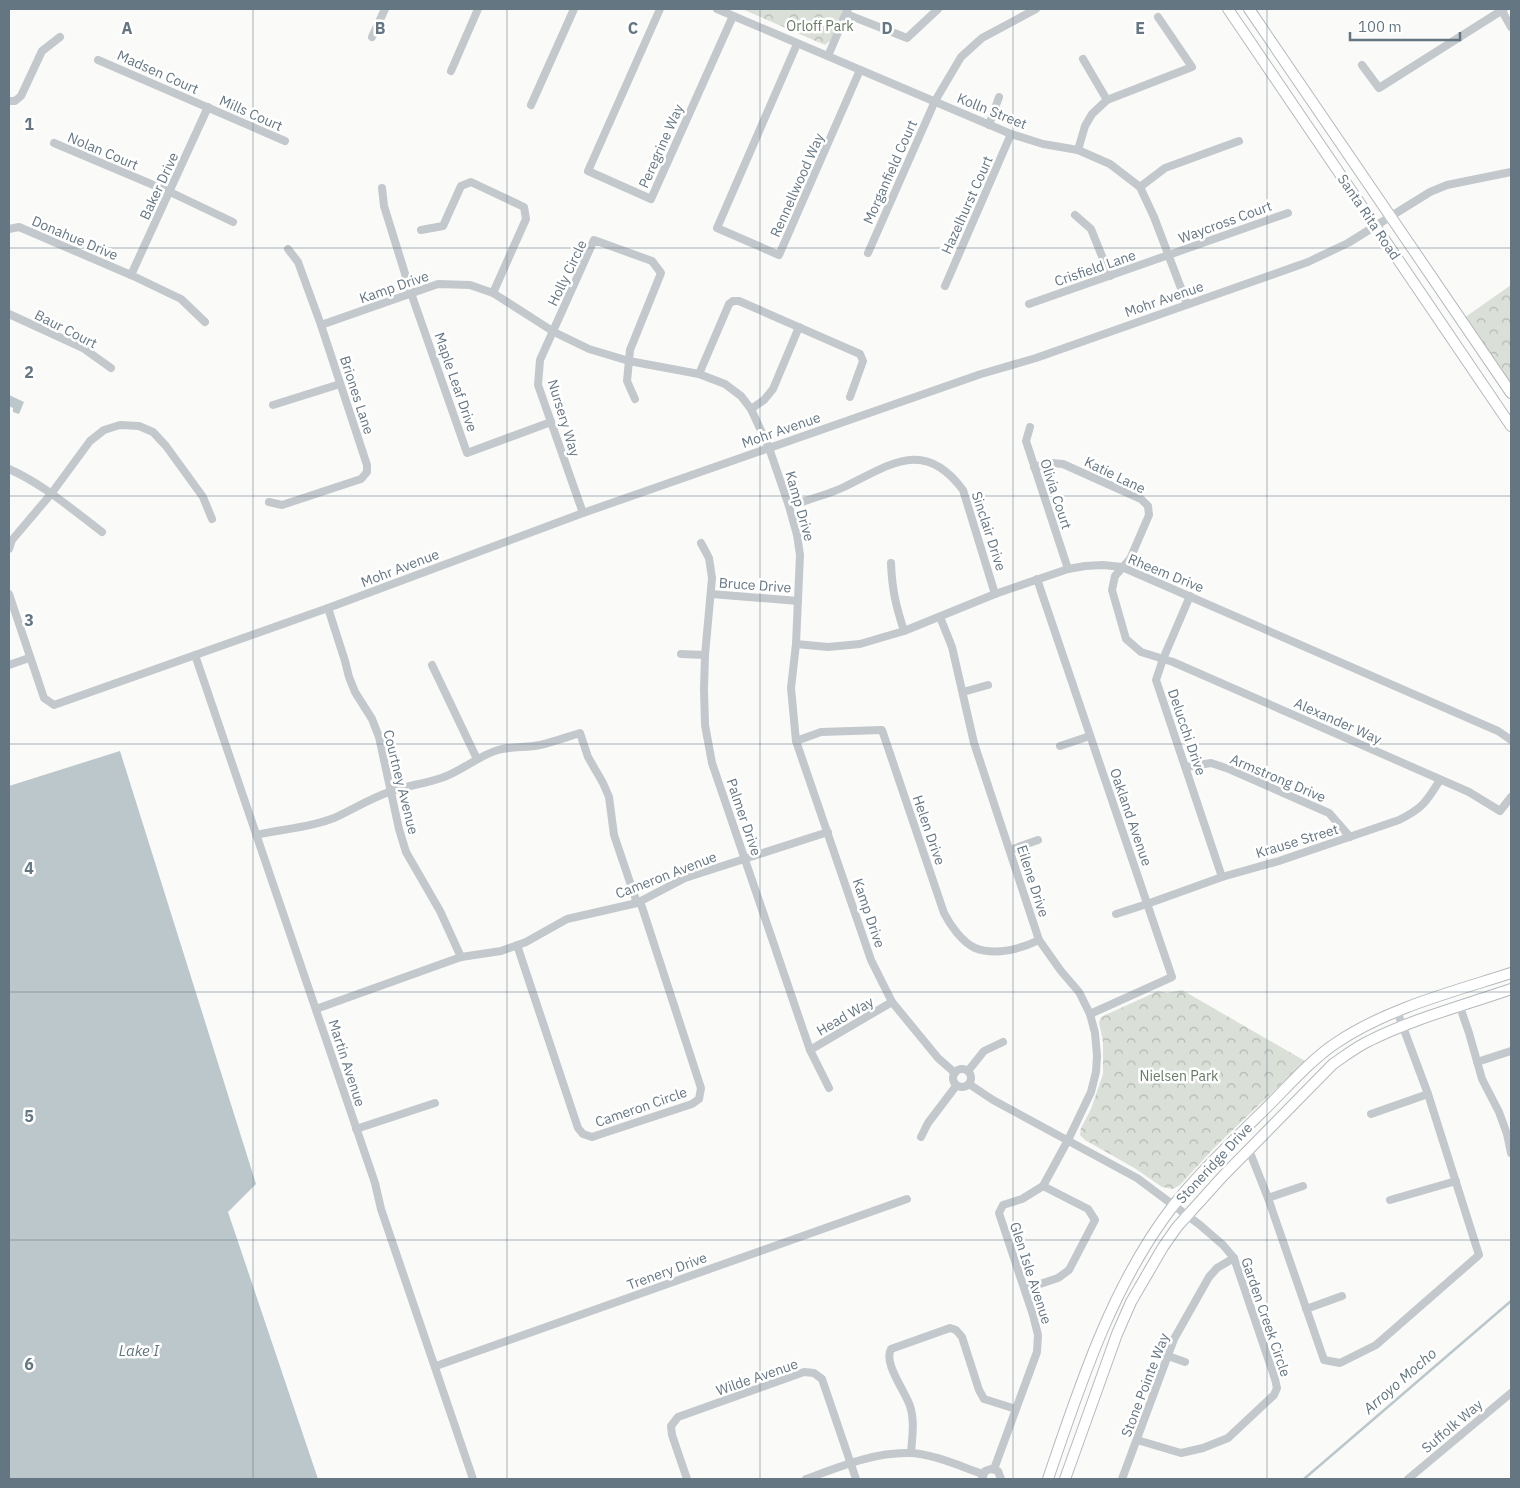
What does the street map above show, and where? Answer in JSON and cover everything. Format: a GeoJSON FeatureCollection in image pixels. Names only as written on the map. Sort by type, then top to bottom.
{"type":"FeatureCollection","features":[{"type":"Feature","properties":{"kind":"main road","name":"Santa Rita Road"},"geometry":{"type":"LineString","coordinates":[[1228,9],[1511,426]]}},
{"type":"Feature","properties":{"kind":"main road","name":"Santa Rita Road"},"geometry":{"type":"LineString","coordinates":[[1249,9],[1511,393]]}},
{"type":"Feature","properties":{"kind":"main road"},"geometry":{"type":"LineString","coordinates":[[1256,48],[1270,39]]}},
{"type":"Feature","properties":{"kind":"main road","name":"Stoneridge Drive"},"geometry":{"type":"LineString","coordinates":[[1048,1479],[1104,1326],[1130,1274],[1152,1236],[1174,1205],[1206,1168],[1313,1061],[1336,1043],[1397,1011],[1511,973]]}},
{"type":"Feature","properties":{"kind":"main road","name":"Stoneridge Drive"},"geometry":{"type":"LineString","coordinates":[[1065,1479],[1111,1351],[1131,1302],[1164,1247],[1187,1216],[1223,1176],[1333,1064],[1369,1041],[1511,989]]}},
{"type":"Feature","properties":{"kind":"street"},"geometry":{"type":"LineString","coordinates":[[372,37],[385,9]]}},
{"type":"Feature","properties":{"kind":"street"},"geometry":{"type":"LineString","coordinates":[[451,71],[478,9]]}},
{"type":"Feature","properties":{"kind":"street"},"geometry":{"type":"LineString","coordinates":[[531,105],[574,9]]}},
{"type":"Feature","properties":{"kind":"street","name":"Peregrine Way"},"geometry":{"type":"LineString","coordinates":[[660,9],[588,171],[651,199],[733,16]]}},
{"type":"Feature","properties":{"kind":"street","name":"Kolln Street"},"geometry":{"type":"LineString","coordinates":[[717,9],[1011,134],[1043,144],[1078,150],[1110,164],[1140,187],[1170,255],[1187,304]]}},
{"type":"Feature","properties":{"kind":"street"},"geometry":{"type":"LineString","coordinates":[[828,56],[847,11],[907,38],[938,9]]}},
{"type":"Feature","properties":{"kind":"street"},"geometry":{"type":"LineString","coordinates":[[1362,65],[1379,88],[1502,9],[1511,26]]}},
{"type":"Feature","properties":{"kind":"street","name":"Morganfield Court"},"geometry":{"type":"LineString","coordinates":[[868,253],[935,101],[961,57],[982,38],[1020,12],[1032,10]]}},
{"type":"Feature","properties":{"kind":"street"},"geometry":{"type":"LineString","coordinates":[[1078,150],[1085,126],[1092,114],[1107,100],[1192,67],[1158,17]]}},
{"type":"Feature","properties":{"kind":"street"},"geometry":{"type":"LineString","coordinates":[[9,101],[15,101],[21,96],[42,51],[60,37]]}},
{"type":"Feature","properties":{"kind":"street","name":"Rennellwood Way"},"geometry":{"type":"LineString","coordinates":[[797,44],[717,228],[780,255],[860,70]]}},
{"type":"Feature","properties":{"kind":"street"},"geometry":{"type":"LineString","coordinates":[[1083,59],[1107,100]]}},
{"type":"Feature","properties":{"kind":"street","name":"Madsen Court"},"geometry":{"type":"LineString","coordinates":[[98,60],[208,108]]}},
{"type":"Feature","properties":{"kind":"street"},"geometry":{"type":"LineString","coordinates":[[989,124],[999,96]]}},
{"type":"Feature","properties":{"kind":"street","name":"Mills Court"},"geometry":{"type":"LineString","coordinates":[[208,108],[284,141]]}},
{"type":"Feature","properties":{"kind":"street","name":"Baker Drive"},"geometry":{"type":"LineString","coordinates":[[131,275],[208,108]]}},
{"type":"Feature","properties":{"kind":"street","name":"Hazelhurst Court"},"geometry":{"type":"LineString","coordinates":[[945,286],[1011,134]]}},
{"type":"Feature","properties":{"kind":"street"},"geometry":{"type":"LineString","coordinates":[[1140,187],[1164,168],[1240,141]]}},
{"type":"Feature","properties":{"kind":"street","name":"Nolan Court"},"geometry":{"type":"LineString","coordinates":[[54,144],[170,192],[233,222]]}},
{"type":"Feature","properties":{"kind":"street","name":"Mohr Avenue"},"geometry":{"type":"LineString","coordinates":[[29,658],[44,698],[54,705],[328,608],[582,513],[981,374],[1036,358],[1317,258],[1348,243],[1439,188],[1511,172]]}},
{"type":"Feature","properties":{"kind":"street"},"geometry":{"type":"LineString","coordinates":[[421,230],[443,226],[461,186],[471,182],[524,207],[526,219],[493,293]]}},
{"type":"Feature","properties":{"kind":"street"},"geometry":{"type":"LineString","coordinates":[[382,188],[384,206],[411,293]]}},
{"type":"Feature","properties":{"kind":"street","name":"Waycross Court"},"geometry":{"type":"LineString","coordinates":[[1170,255],[1288,213]]}},
{"type":"Feature","properties":{"kind":"street"},"geometry":{"type":"LineString","coordinates":[[1076,215],[1091,229],[1110,276]]}},
{"type":"Feature","properties":{"kind":"street","name":"Donahue Drive"},"geometry":{"type":"LineString","coordinates":[[9,229],[19,228],[131,275],[182,300],[206,322]]}},
{"type":"Feature","properties":{"kind":"street","name":"Holly Circle"},"geometry":{"type":"LineString","coordinates":[[554,332],[594,240],[652,261],[660,273],[630,350],[629,361]]}},
{"type":"Feature","properties":{"kind":"street","name":"Briones Lane"},"geometry":{"type":"LineString","coordinates":[[269,502],[282,505],[361,479],[367,472],[368,465],[298,262],[288,249]]}},
{"type":"Feature","properties":{"kind":"street","name":"Crisfield Lane"},"geometry":{"type":"LineString","coordinates":[[1029,304],[1170,255]]}},
{"type":"Feature","properties":{"kind":"street","name":"Kamp Drive"},"geometry":{"type":"LineString","coordinates":[[321,325],[438,284],[470,285],[493,293],[554,332],[589,349],[629,361],[699,374],[725,384],[741,396],[751,409],[769,448],[797,535],[800,554],[796,644],[791,688],[796,741],[871,960],[892,1002],[938,1058],[954,1073]]}},
{"type":"Feature","properties":{"kind":"street","name":"Maple Leaf Drive"},"geometry":{"type":"LineString","coordinates":[[411,293],[467,453],[550,422]]}},
{"type":"Feature","properties":{"kind":"street"},"geometry":{"type":"LineString","coordinates":[[699,374],[729,304],[739,301],[860,354],[863,362],[850,397]]}},
{"type":"Feature","properties":{"kind":"street","name":"Baur Court"},"geometry":{"type":"LineString","coordinates":[[9,314],[82,348],[111,368]]}},
{"type":"Feature","properties":{"kind":"street"},"geometry":{"type":"LineString","coordinates":[[751,409],[764,400],[773,389],[799,327]]}},
{"type":"Feature","properties":{"kind":"street","name":"Nursery Way"},"geometry":{"type":"LineString","coordinates":[[554,332],[540,360],[538,385],[582,513]]}},
{"type":"Feature","properties":{"kind":"street"},"geometry":{"type":"LineString","coordinates":[[629,361],[627,381],[634,399]]}},
{"type":"Feature","properties":{"kind":"street"},"geometry":{"type":"LineString","coordinates":[[273,405],[340,384]]}},
{"type":"Feature","properties":{"kind":"street"},"geometry":{"type":"LineString","coordinates":[[9,548],[12,540],[51,494],[90,441],[104,430],[120,424],[139,426],[153,432],[166,446],[203,497],[212,519]]}},
{"type":"Feature","properties":{"kind":"street","name":"Olivia Court"},"geometry":{"type":"LineString","coordinates":[[1030,427],[1026,441],[1068,569]]}},
{"type":"Feature","properties":{"kind":"street","name":"Sinclair Drive"},"geometry":{"type":"LineString","coordinates":[[789,506],[844,487],[880,468],[897,462],[923,461],[936,463],[949,473],[962,490],[995,594]]}},
{"type":"Feature","properties":{"kind":"street","name":"Katie Lane"},"geometry":{"type":"LineString","coordinates":[[1034,467],[1052,462],[1063,464],[1141,499],[1148,506],[1149,515],[1130,559],[1122,567]]}},
{"type":"Feature","properties":{"kind":"street"},"geometry":{"type":"LineString","coordinates":[[9,469],[21,474],[51,494],[102,532]]}},
{"type":"Feature","properties":{"kind":"street","name":"Palmer Drive"},"geometry":{"type":"LineString","coordinates":[[701,542],[709,558],[712,578],[704,655],[705,725],[712,763],[810,1050],[829,1088]]}},
{"type":"Feature","properties":{"kind":"street"},"geometry":{"type":"LineString","coordinates":[[891,563],[894,602],[904,631]]}},
{"type":"Feature","properties":{"kind":"street","name":"Rheem Drive"},"geometry":{"type":"LineString","coordinates":[[796,644],[828,647],[860,644],[904,631],[995,594],[1068,569],[1103,565],[1122,567],[1498,732],[1511,740]]}},
{"type":"Feature","properties":{"kind":"street","name":"Alexander Way"},"geometry":{"type":"LineString","coordinates":[[1122,567],[1115,576],[1112,590],[1126,638],[1141,652],[1163,659],[1469,792],[1500,811],[1511,798]]}},
{"type":"Feature","properties":{"kind":"street","name":"Oakland Avenue"},"geometry":{"type":"LineString","coordinates":[[1037,579],[1172,977],[1090,1014]]}},
{"type":"Feature","properties":{"kind":"street"},"geometry":{"type":"LineString","coordinates":[[9,594],[29,658],[9,665]]}},
{"type":"Feature","properties":{"kind":"street","name":"Bruce Drive"},"geometry":{"type":"LineString","coordinates":[[711,594],[798,601]]}},
{"type":"Feature","properties":{"kind":"street","name":"Delucchi Drive"},"geometry":{"type":"LineString","coordinates":[[1190,596],[1156,680],[1222,877]]}},
{"type":"Feature","properties":{"kind":"street","name":"Courtney Avenue"},"geometry":{"type":"LineString","coordinates":[[328,608],[349,677],[379,737],[398,830],[406,852],[440,911],[461,957]]}},
{"type":"Feature","properties":{"kind":"street","name":"Eilene Drive"},"geometry":{"type":"LineString","coordinates":[[940,617],[952,646],[974,743],[1039,940],[1078,992],[1090,1014],[1095,1033],[1096,1072],[1091,1092],[1068,1140]]}},
{"type":"Feature","properties":{"kind":"street"},"geometry":{"type":"LineString","coordinates":[[681,654],[704,655]]}},
{"type":"Feature","properties":{"kind":"street","name":"Martin Avenue"},"geometry":{"type":"LineString","coordinates":[[195,655],[375,1183],[381,1209],[473,1479]]}},
{"type":"Feature","properties":{"kind":"street"},"geometry":{"type":"LineString","coordinates":[[432,665],[477,759]]}},
{"type":"Feature","properties":{"kind":"street"},"geometry":{"type":"LineString","coordinates":[[963,692],[988,685]]}},
{"type":"Feature","properties":{"kind":"street","name":"Helen Drive"},"geometry":{"type":"LineString","coordinates":[[796,741],[821,732],[882,730],[944,913],[952,929],[974,948],[992,951],[1014,950],[1039,940]]}},
{"type":"Feature","properties":{"kind":"street"},"geometry":{"type":"LineString","coordinates":[[256,835],[321,822],[390,791],[454,774],[477,759],[498,750],[539,746],[580,733],[588,756],[609,797],[614,835],[638,902]]}},
{"type":"Feature","properties":{"kind":"street"},"geometry":{"type":"LineString","coordinates":[[1060,746],[1090,736]]}},
{"type":"Feature","properties":{"kind":"street","name":"Armstrong Drive"},"geometry":{"type":"LineString","coordinates":[[1186,767],[1211,763],[1230,769],[1328,813],[1350,837]]}},
{"type":"Feature","properties":{"kind":"street","name":"Krause Street"},"geometry":{"type":"LineString","coordinates":[[1116,914],[1249,868],[1280,861],[1399,820],[1427,802],[1440,780]]}},
{"type":"Feature","properties":{"kind":"street","name":"Cameron Avenue"},"geometry":{"type":"LineString","coordinates":[[316,1009],[461,957],[501,951],[567,920],[638,902],[685,878],[828,832]]}},
{"type":"Feature","properties":{"kind":"street"},"geometry":{"type":"LineString","coordinates":[[1010,850],[1038,840]]}},
{"type":"Feature","properties":{"kind":"street","name":"Cameron Circle"},"geometry":{"type":"LineString","coordinates":[[517,945],[578,1128],[583,1134],[592,1137],[692,1104],[698,1099],[701,1088],[638,902]]}},
{"type":"Feature","properties":{"kind":"street","name":"Head Way"},"geometry":{"type":"LineString","coordinates":[[810,1050],[892,1002]]}},
{"type":"Feature","properties":{"kind":"street"},"geometry":{"type":"LineString","coordinates":[[1460,1007],[1482,1079],[1499,1112],[1511,1152]]}},
{"type":"Feature","properties":{"kind":"street"},"geometry":{"type":"LineString","coordinates":[[1249,1150],[1268,1198],[1324,1360],[1340,1363],[1376,1345],[1479,1255],[1428,1094],[1397,1011]]}},
{"type":"Feature","properties":{"kind":"street"},"geometry":{"type":"LineString","coordinates":[[968,1071],[984,1050],[1003,1042]]}},
{"type":"Feature","properties":{"kind":"street"},"geometry":{"type":"LineString","coordinates":[[1477,1062],[1511,1051]]}},
{"type":"Feature","properties":{"kind":"street"},"geometry":{"type":"LineString","coordinates":[[961,1069],[968,1071],[971,1077],[969,1084],[963,1087],[956,1086],[953,1080],[954,1073],[961,1069]]}},
{"type":"Feature","properties":{"kind":"street"},"geometry":{"type":"LineString","coordinates":[[969,1084],[993,1100],[1137,1178],[1174,1205]]}},
{"type":"Feature","properties":{"kind":"street"},"geometry":{"type":"LineString","coordinates":[[921,1137],[928,1123],[956,1086]]}},
{"type":"Feature","properties":{"kind":"street"},"geometry":{"type":"LineString","coordinates":[[1371,1114],[1428,1094]]}},
{"type":"Feature","properties":{"kind":"street"},"geometry":{"type":"LineString","coordinates":[[356,1129],[435,1103]]}},
{"type":"Feature","properties":{"kind":"street","name":"Glen Isle Avenue"},"geometry":{"type":"LineString","coordinates":[[994,1469],[1036,1352],[1038,1335],[1025,1289],[999,1212],[1003,1205],[1022,1199],[1043,1186],[1068,1140]]}},
{"type":"Feature","properties":{"kind":"street"},"geometry":{"type":"LineString","coordinates":[[1390,1200],[1456,1180]]}},
{"type":"Feature","properties":{"kind":"street"},"geometry":{"type":"LineString","coordinates":[[1025,1289],[1058,1278],[1069,1270],[1094,1220],[1088,1209],[1043,1186]]}},
{"type":"Feature","properties":{"kind":"street"},"geometry":{"type":"LineString","coordinates":[[1268,1198],[1303,1186]]}},
{"type":"Feature","properties":{"kind":"street","name":"Trenery Drive"},"geometry":{"type":"LineString","coordinates":[[436,1366],[907,1199]]}},
{"type":"Feature","properties":{"kind":"street","name":"Garden Creek Circle"},"geometry":{"type":"LineString","coordinates":[[1137,1440],[1181,1453],[1203,1448],[1228,1438],[1274,1395],[1277,1388],[1234,1258],[1224,1245],[1174,1205]]}},
{"type":"Feature","properties":{"kind":"street","name":"Stone Pointe Way"},"geometry":{"type":"LineString","coordinates":[[1122,1479],[1174,1339],[1209,1277],[1217,1268],[1234,1258]]}},
{"type":"Feature","properties":{"kind":"street"},"geometry":{"type":"LineString","coordinates":[[1306,1309],[1342,1296]]}},
{"type":"Feature","properties":{"kind":"street"},"geometry":{"type":"LineString","coordinates":[[911,1453],[913,1424],[911,1409],[905,1393],[896,1378],[888,1353],[890,1349],[950,1328],[956,1330],[962,1337],[979,1390],[984,1399],[1016,1409]]}},
{"type":"Feature","properties":{"kind":"street"},"geometry":{"type":"LineString","coordinates":[[1168,1356],[1185,1362]]}},
{"type":"Feature","properties":{"kind":"street","name":"Wilde Avenue"},"geometry":{"type":"LineString","coordinates":[[687,1479],[672,1435],[672,1426],[678,1417],[804,1372],[814,1373],[822,1378],[851,1463]]}},
{"type":"Feature","properties":{"kind":"street","name":"Suffolk Way"},"geometry":{"type":"LineString","coordinates":[[1408,1479],[1511,1392]]}},
{"type":"Feature","properties":{"kind":"street"},"geometry":{"type":"LineString","coordinates":[[806,1479],[851,1463],[882,1455],[911,1453],[944,1461],[983,1477],[988,1470],[994,1469],[1000,1474],[1001,1479]]}},
{"type":"Feature","properties":{"kind":"street"},"geometry":{"type":"LineString","coordinates":[[851,1463],[856,1479]]}},
{"type":"Feature","properties":{"kind":"green space","name":"Orloff Park"},"geometry":{"type":"Polygon","coordinates":[[[742,9],[845,9],[831,40],[825,45],[742,9]]]}},
{"type":"Feature","properties":{"kind":"green space"},"geometry":{"type":"Polygon","coordinates":[[[1511,285],[1511,387],[1464,318],[1511,285]]]}},
{"type":"Feature","properties":{"kind":"green space","name":"Nielsen Park"},"geometry":{"type":"Polygon","coordinates":[[[1182,990],[1305,1061],[1214,1148],[1180,1185],[1173,1189],[1162,1187],[1136,1169],[1085,1140],[1080,1135],[1081,1128],[1091,1109],[1103,1074],[1103,1042],[1099,1022],[1101,1017],[1158,991],[1167,993],[1182,990]]]}},
{"type":"Feature","properties":{"kind":"water"},"geometry":{"type":"Polygon","coordinates":[[[9,395],[24,402],[19,414],[13,412],[13,408],[9,406],[9,395]]]}},
{"type":"Feature","properties":{"kind":"water","name":"Lake I"},"geometry":{"type":"Polygon","coordinates":[[[120,751],[256,1184],[228,1212],[318,1479],[9,1479],[9,786],[120,751]]]}},
{"type":"Feature","properties":{"kind":"waterway","name":"Arroyo Mocho"},"geometry":{"type":"LineString","coordinates":[[1304,1479],[1511,1301]]}}]}
